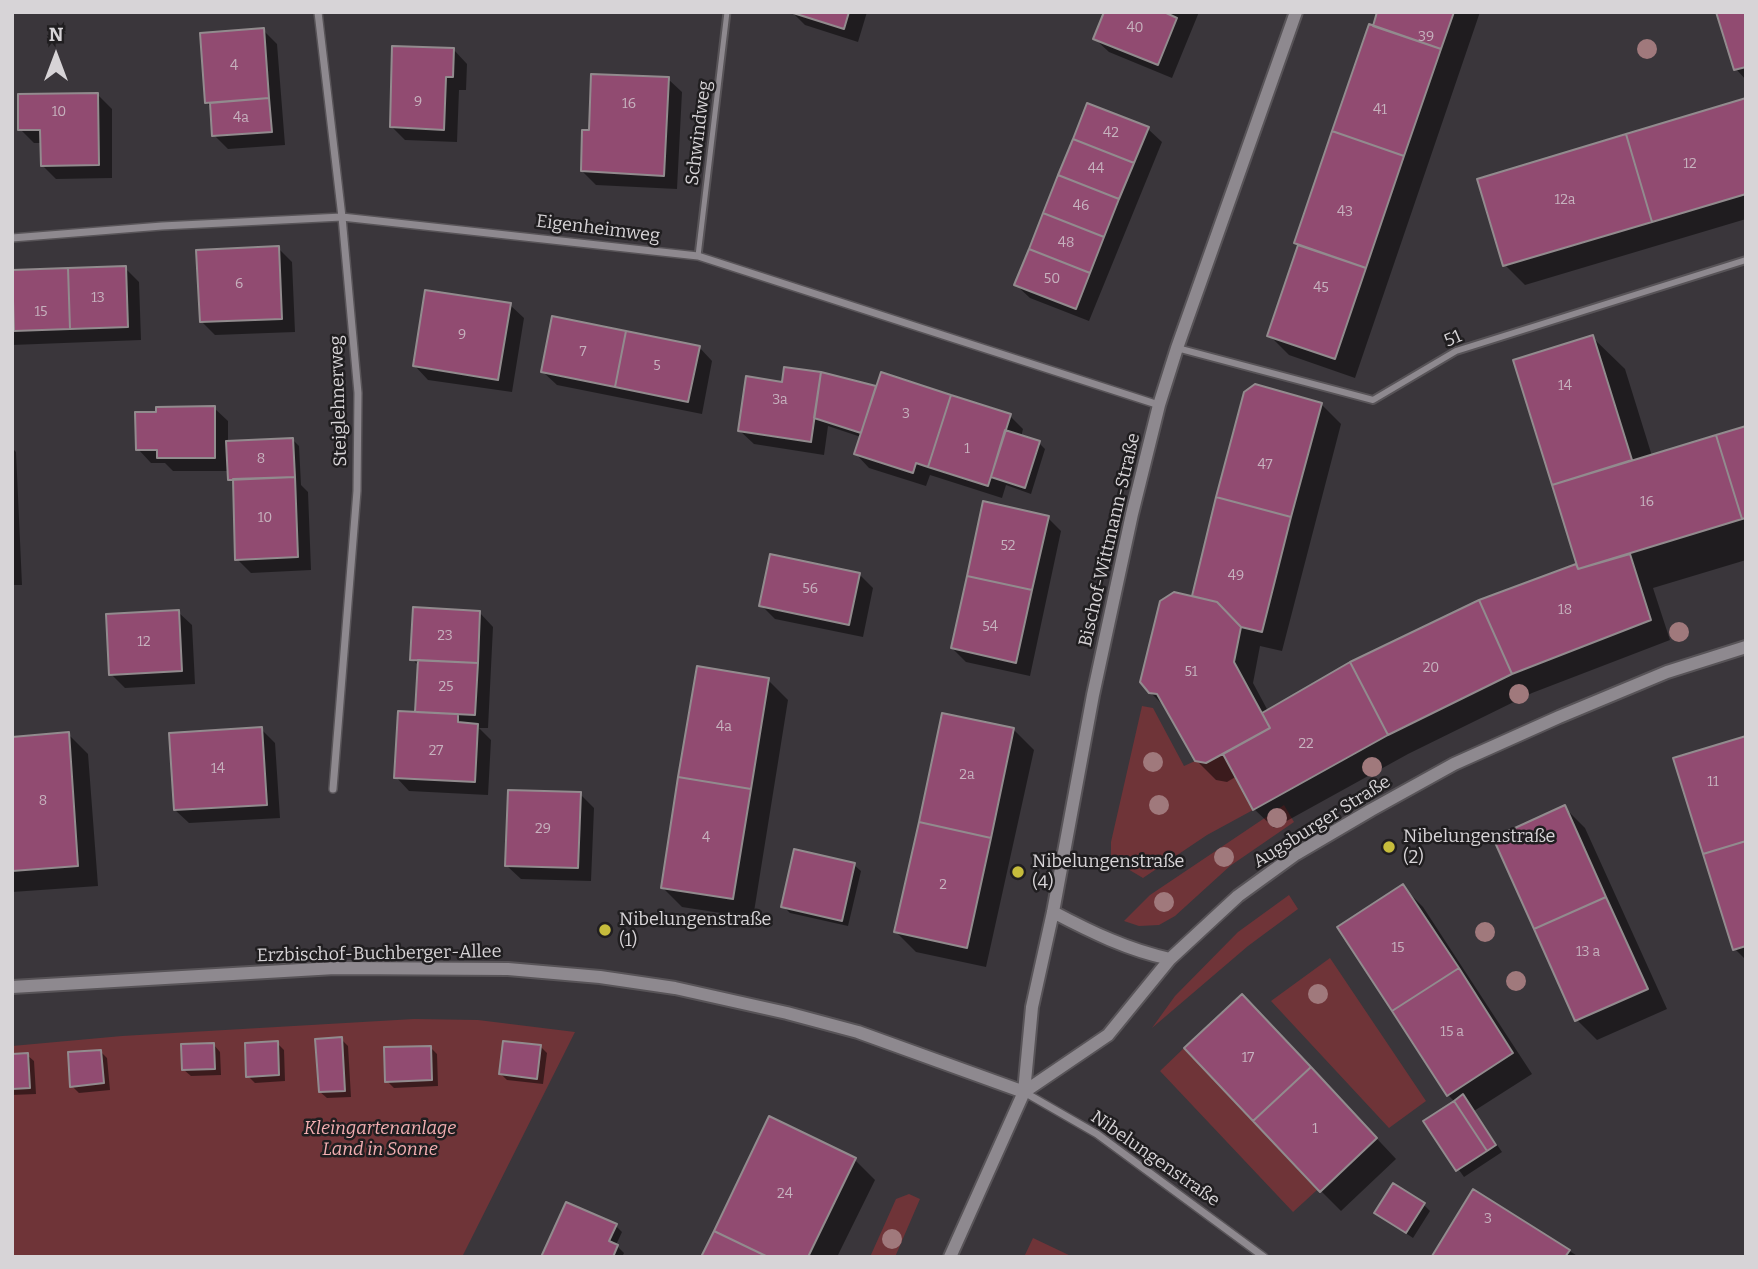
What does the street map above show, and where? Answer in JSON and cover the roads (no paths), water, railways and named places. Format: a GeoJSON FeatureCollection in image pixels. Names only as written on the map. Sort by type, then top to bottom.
{"type":"FeatureCollection","features":[{"type":"Feature","properties":{"kind":"street","name":"Steiglehnerweg"},"geometry":{"type":"LineString","coordinates":[[318,12],[342,217],[358,393],[357,491],[333,789]]}},
{"type":"Feature","properties":{"kind":"street","name":"Bischof-Wittmann-Straße"},"geometry":{"type":"LineString","coordinates":[[1024,1092],[1032,1007],[1053,912],[1093,695],[1132,514],[1159,405],[1296,12]]}},
{"type":"Feature","properties":{"kind":"street","name":"Eigenheimweg"},"geometry":{"type":"LineString","coordinates":[[12,238],[162,226],[342,217],[698,256],[1159,405]]}},
{"type":"Feature","properties":{"kind":"street","name":"51"},"geometry":{"type":"LineString","coordinates":[[1177,348],[1373,400],[1456,351],[1746,260]]}},
{"type":"Feature","properties":{"kind":"street","name":"Augsburger Straße"},"geometry":{"type":"LineString","coordinates":[[1024,1092],[1108,1035],[1170,959],[1238,896],[1296,854],[1454,764],[1667,672],[1746,647]]}},
{"type":"Feature","properties":{"kind":"street"},"geometry":{"type":"LineString","coordinates":[[1053,912],[1117,943],[1142,953],[1170,959]]}},
{"type":"Feature","properties":{"kind":"street","name":"Erzbischof-Buchberger-Allee"},"geometry":{"type":"LineString","coordinates":[[12,987],[335,968],[508,969],[600,976],[675,988],[858,1032],[1024,1092]]}},
{"type":"Feature","properties":{"kind":"street"},"geometry":{"type":"LineString","coordinates":[[950,1257],[1024,1092]]}},
{"type":"Feature","properties":{"kind":"street","name":"Nibelungenstraße"},"geometry":{"type":"LineString","coordinates":[[1024,1092],[1097,1134],[1264,1257]]}},
{"type":"Feature","properties":{"kind":"lane","name":"Schwindweg"},"geometry":{"type":"LineString","coordinates":[[698,256],[727,12]]}},
{"type":"Feature","properties":{"kind":"place","name":"Nibelungenstraße (2)"},"geometry":{"type":"Point","coordinates":[1389,847]}},
{"type":"Feature","properties":{"kind":"place","name":"Nibelungenstraße (4)"},"geometry":{"type":"Point","coordinates":[1018,872]}},
{"type":"Feature","properties":{"kind":"place","name":"Nibelungenstraße (1)"},"geometry":{"type":"Point","coordinates":[605,930]}},
{"type":"Feature","properties":{"kind":"park label","name":"Kleingartenanlage Land in Sonne"},"geometry":{"type":"Point","coordinates":[380,1139]}}]}
